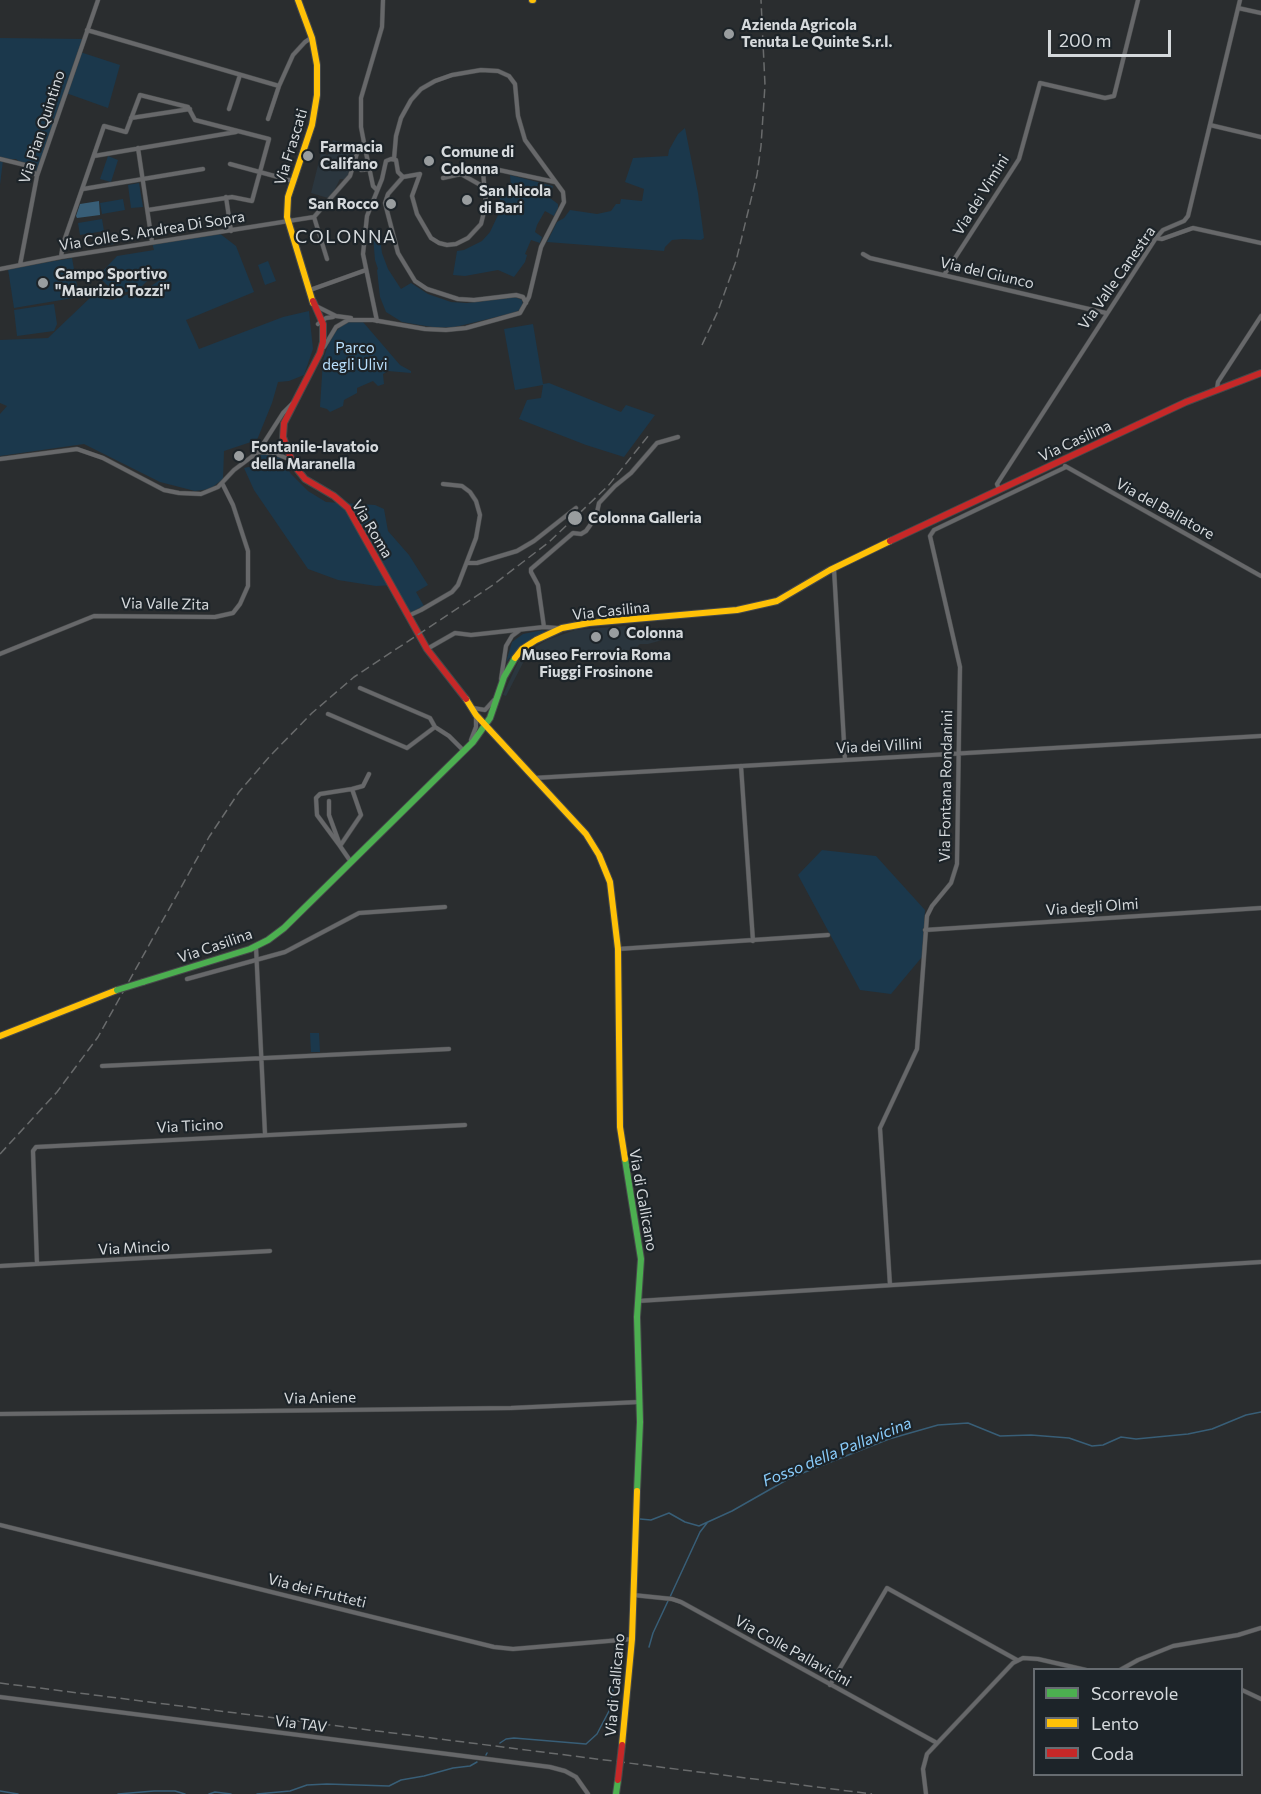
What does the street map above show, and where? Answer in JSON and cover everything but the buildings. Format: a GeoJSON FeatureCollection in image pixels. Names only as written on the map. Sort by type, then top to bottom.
{"type":"FeatureCollection","features":[{"type":"Feature","properties":{"kind":"street","name":"Via Pian Quintino"},"geometry":{"type":"LineString","coordinates":[[20,265],[37,176],[98,0]]}},
{"type":"Feature","properties":{"kind":"street","name":"Via Frascati"},"geometry":{"type":"LineString","coordinates":[[297,0],[312,38],[318,79],[316,112],[288,197],[288,222],[321,323]]}},
{"type":"Feature","properties":{"kind":"street"},"geometry":{"type":"LineString","coordinates":[[377,190],[369,169],[364,143],[361,98],[382,27],[383,0]]}},
{"type":"Feature","properties":{"kind":"street","name":"Via dei Vimini"},"geometry":{"type":"LineString","coordinates":[[944,275],[1019,159],[1040,83],[1105,98],[1114,96],[1138,0]]}},
{"type":"Feature","properties":{"kind":"street","name":"Via Valle Canestra"},"geometry":{"type":"LineString","coordinates":[[999,490],[997,484],[1156,238],[1163,230],[1182,222],[1188,216],[1240,0]]}},
{"type":"Feature","properties":{"kind":"street"},"geometry":{"type":"LineString","coordinates":[[1238,8],[1261,13]]}},
{"type":"Feature","properties":{"kind":"street"},"geometry":{"type":"LineString","coordinates":[[87,30],[279,86]]}},
{"type":"Feature","properties":{"kind":"street"},"geometry":{"type":"LineString","coordinates":[[268,119],[279,86],[295,52],[312,38]]}},
{"type":"Feature","properties":{"kind":"street"},"geometry":{"type":"LineString","coordinates":[[312,367],[319,344],[321,323],[328,317],[377,321],[425,329],[456,329],[518,314],[526,304],[541,247],[564,202],[564,193],[525,140],[518,116],[516,84],[507,75],[497,70],[481,70],[452,75],[421,89],[410,102],[401,120],[393,159],[403,177]]}},
{"type":"Feature","properties":{"kind":"street"},"geometry":{"type":"LineString","coordinates":[[229,109],[240,75]]}},
{"type":"Feature","properties":{"kind":"street"},"geometry":{"type":"LineString","coordinates":[[61,257],[63,244],[104,126],[126,132],[141,95],[188,106],[195,120],[269,140],[252,201],[226,197],[148,210]]}},
{"type":"Feature","properties":{"kind":"street"},"geometry":{"type":"LineString","coordinates":[[131,118],[190,109]]}},
{"type":"Feature","properties":{"kind":"street"},"geometry":{"type":"LineString","coordinates":[[1210,125],[1261,137]]}},
{"type":"Feature","properties":{"kind":"street"},"geometry":{"type":"LineString","coordinates":[[94,156],[240,132]]}},
{"type":"Feature","properties":{"kind":"street"},"geometry":{"type":"LineString","coordinates":[[327,259],[314,218],[350,176],[359,147],[364,143]]}},
{"type":"Feature","properties":{"kind":"street"},"geometry":{"type":"LineString","coordinates":[[138,148],[152,243]]}},
{"type":"Feature","properties":{"kind":"street"},"geometry":{"type":"LineString","coordinates":[[0,159],[25,165],[37,176]]}},
{"type":"Feature","properties":{"kind":"street"},"geometry":{"type":"LineString","coordinates":[[377,321],[363,246],[367,218],[386,161],[393,159]]}},
{"type":"Feature","properties":{"kind":"street"},"geometry":{"type":"LineString","coordinates":[[230,164],[293,181]]}},
{"type":"Feature","properties":{"kind":"street"},"geometry":{"type":"LineString","coordinates":[[526,304],[522,296],[515,295],[476,300],[458,299],[437,293],[417,283],[406,268],[396,246],[385,203],[386,197],[403,177],[420,174],[413,192],[413,204],[424,229],[431,238],[441,244],[454,244],[470,237],[480,226],[485,210],[484,168],[515,172],[555,183]]}},
{"type":"Feature","properties":{"kind":"street"},"geometry":{"type":"LineString","coordinates":[[82,189],[203,169]]}},
{"type":"Feature","properties":{"kind":"street"},"geometry":{"type":"LineString","coordinates":[[361,170],[369,169]]}},
{"type":"Feature","properties":{"kind":"street"},"geometry":{"type":"LineString","coordinates":[[443,178],[461,174],[484,187]]}},
{"type":"Feature","properties":{"kind":"street"},"geometry":{"type":"LineString","coordinates":[[226,197],[231,231]]}},
{"type":"Feature","properties":{"kind":"street","name":"Via Colle S. Andrea Di Sopra"},"geometry":{"type":"LineString","coordinates":[[0,269],[61,257],[314,218]]}},
{"type":"Feature","properties":{"kind":"street"},"geometry":{"type":"LineString","coordinates":[[1156,238],[1162,239],[1193,228],[1261,243]]}},
{"type":"Feature","properties":{"kind":"street","name":"Via del Giunco"},"geometry":{"type":"LineString","coordinates":[[863,254],[870,258],[1106,313]]}},
{"type":"Feature","properties":{"kind":"street"},"geometry":{"type":"LineString","coordinates":[[309,291],[366,270]]}},
{"type":"Feature","properties":{"kind":"street"},"geometry":{"type":"LineString","coordinates":[[314,304],[336,316]]}},
{"type":"Feature","properties":{"kind":"street"},"geometry":{"type":"LineString","coordinates":[[1217,390],[1218,382],[1261,316]]}},
{"type":"Feature","properties":{"kind":"street"},"geometry":{"type":"LineString","coordinates":[[320,353],[334,329],[342,322],[355,319]]}},
{"type":"Feature","properties":{"kind":"street"},"geometry":{"type":"LineString","coordinates":[[321,323],[334,329]]}},
{"type":"Feature","properties":{"kind":"street","name":"Via Roma"},"geometry":{"type":"LineString","coordinates":[[321,323],[324,340],[320,353],[293,402],[283,430],[291,460],[303,478],[334,496],[348,508],[427,649],[473,708],[482,715],[486,725]]}},
{"type":"Feature","properties":{"kind":"street","name":"Via Casilina"},"geometry":{"type":"LineString","coordinates":[[0,1036],[117,990],[256,946],[284,928],[465,750],[486,725],[512,661],[522,649],[536,640],[562,628],[601,622],[737,610],[771,603],[834,569],[1186,402],[1261,374]]}},
{"type":"Feature","properties":{"kind":"street"},"geometry":{"type":"LineString","coordinates":[[0,459],[77,448],[103,458],[164,490],[201,494],[209,492],[222,483],[234,470],[258,452],[283,413],[293,402]]}},
{"type":"Feature","properties":{"kind":"street"},"geometry":{"type":"LineString","coordinates":[[544,627],[538,585],[531,569],[573,533],[581,534],[586,531],[596,517],[599,502],[631,473],[657,443],[678,437]]}},
{"type":"Feature","properties":{"kind":"street"},"geometry":{"type":"LineString","coordinates":[[258,452],[274,453],[291,460]]}},
{"type":"Feature","properties":{"kind":"street"},"geometry":{"type":"LineString","coordinates":[[1062,460],[1066,467]]}},
{"type":"Feature","properties":{"kind":"street","name":"Via del Ballatore"},"geometry":{"type":"LineString","coordinates":[[1066,467],[1261,576]]}},
{"type":"Feature","properties":{"kind":"street","name":"Via Fontana Rondanini"},"geometry":{"type":"LineString","coordinates":[[890,1285],[880,1130],[882,1120],[917,1049],[926,930],[930,909],[950,885],[957,868],[960,667],[930,534],[934,530],[1066,467]]}},
{"type":"Feature","properties":{"kind":"street","name":"Via Valle Zita"},"geometry":{"type":"LineString","coordinates":[[0,654],[94,616],[215,617],[233,612],[249,586],[248,551],[233,505],[222,483]]}},
{"type":"Feature","properties":{"kind":"street"},"geometry":{"type":"LineString","coordinates":[[408,616],[452,592],[458,585],[468,563],[479,526],[480,510],[467,490],[459,485],[443,484]]}},
{"type":"Feature","properties":{"kind":"street"},"geometry":{"type":"LineString","coordinates":[[468,563],[477,563],[517,551],[534,541],[576,508]]}},
{"type":"Feature","properties":{"kind":"street"},"geometry":{"type":"LineString","coordinates":[[834,569],[845,760]]}},
{"type":"Feature","properties":{"kind":"street"},"geometry":{"type":"LineString","coordinates":[[427,649],[455,633],[471,635],[544,627],[562,628]]}},
{"type":"Feature","properties":{"kind":"street"},"geometry":{"type":"LineString","coordinates":[[502,683],[501,668],[506,646],[512,636],[521,630]]}},
{"type":"Feature","properties":{"kind":"street"},"geometry":{"type":"LineString","coordinates":[[360,688],[428,718],[433,721],[435,728],[449,736],[465,750],[475,731],[476,715]]}},
{"type":"Feature","properties":{"kind":"street"},"geometry":{"type":"LineString","coordinates":[[473,708],[485,710],[499,692]]}},
{"type":"Feature","properties":{"kind":"street","name":"Via Roma"},"geometry":{"type":"LineString","coordinates":[[473,708],[476,715],[486,725]]}},
{"type":"Feature","properties":{"kind":"street"},"geometry":{"type":"LineString","coordinates":[[328,714],[406,748],[435,728]]}},
{"type":"Feature","properties":{"kind":"street","name":"Via di Gallicano"},"geometry":{"type":"LineString","coordinates":[[486,725],[586,834],[599,855],[610,882],[618,949],[620,1127],[640,1248],[641,1270],[637,1301],[639,1402],[632,1639],[616,1794]]}},
{"type":"Feature","properties":{"kind":"street","name":"Via dei Villini"},"geometry":{"type":"LineString","coordinates":[[534,778],[1261,736]]}},
{"type":"Feature","properties":{"kind":"street"},"geometry":{"type":"LineString","coordinates":[[741,766],[753,941]]}},
{"type":"Feature","properties":{"kind":"street"},"geometry":{"type":"LineString","coordinates":[[352,862],[318,817],[316,798],[320,794],[363,786],[369,774]]}},
{"type":"Feature","properties":{"kind":"street"},"geometry":{"type":"LineString","coordinates":[[340,846],[361,814],[352,789]]}},
{"type":"Feature","properties":{"kind":"street"},"geometry":{"type":"LineString","coordinates":[[329,801],[329,815],[340,846]]}},
{"type":"Feature","properties":{"kind":"street"},"geometry":{"type":"LineString","coordinates":[[187,979],[285,952],[359,913],[446,908]]}},
{"type":"Feature","properties":{"kind":"street","name":"Via degli Olmi"},"geometry":{"type":"LineString","coordinates":[[926,930],[1261,908]]}},
{"type":"Feature","properties":{"kind":"street"},"geometry":{"type":"LineString","coordinates":[[618,949],[828,935]]}},
{"type":"Feature","properties":{"kind":"street"},"geometry":{"type":"LineString","coordinates":[[256,946],[265,1134]]}},
{"type":"Feature","properties":{"kind":"street"},"geometry":{"type":"LineString","coordinates":[[102,1066],[449,1049]]}},
{"type":"Feature","properties":{"kind":"street","name":"Via Ticino"},"geometry":{"type":"LineString","coordinates":[[37,1264],[33,1151],[35,1148],[465,1125]]}},
{"type":"Feature","properties":{"kind":"street","name":"Via Mincio"},"geometry":{"type":"LineString","coordinates":[[0,1266],[270,1251]]}},
{"type":"Feature","properties":{"kind":"street"},"geometry":{"type":"LineString","coordinates":[[637,1301],[1261,1262]]}},
{"type":"Feature","properties":{"kind":"street","name":"Via Aniene"},"geometry":{"type":"LineString","coordinates":[[0,1414],[511,1408],[639,1402]]}},
{"type":"Feature","properties":{"kind":"street","name":"Via dei Frutteti"},"geometry":{"type":"LineString","coordinates":[[0,1525],[494,1647],[516,1649],[632,1639]]}},
{"type":"Feature","properties":{"kind":"street"},"geometry":{"type":"LineString","coordinates":[[830,1685],[887,1587],[1017,1660]]}},
{"type":"Feature","properties":{"kind":"street","name":"Via Colle Pallavicini"},"geometry":{"type":"LineString","coordinates":[[633,1595],[679,1601],[937,1743]]}},
{"type":"Feature","properties":{"kind":"street"},"geometry":{"type":"LineString","coordinates":[[1124,1668],[1173,1646],[1238,1635],[1261,1628]]}},
{"type":"Feature","properties":{"kind":"street"},"geometry":{"type":"LineString","coordinates":[[926,1794],[923,1764],[927,1754],[1017,1660],[1023,1658],[1045,1660],[1078,1668]]}},
{"type":"Feature","properties":{"kind":"street"},"geometry":{"type":"LineString","coordinates":[[1243,1690],[1261,1699]]}},
{"type":"Feature","properties":{"kind":"street","name":"Via TAV"},"geometry":{"type":"LineString","coordinates":[[0,1697],[550,1767],[573,1775],[583,1784],[588,1794]]}},
{"type":"Feature","properties":{"kind":"shaded area"},"geometry":{"type":"Polygon","coordinates":[[[333,140],[358,146],[349,175],[346,179],[340,179],[331,197],[328,198],[311,193],[321,153],[328,155],[333,140]]]}},
{"type":"Feature","properties":{"kind":"shaded area"},"geometry":{"type":"Polygon","coordinates":[[[99,201],[100,215],[77,218],[80,204],[99,201]]]}},
{"type":"Feature","properties":{"kind":"shaded area"},"geometry":{"type":"Polygon","coordinates":[[[625,626],[641,635],[666,635],[666,639],[640,644],[634,650],[529,656],[524,661],[506,696],[503,695],[519,660],[547,640],[575,630],[625,626]]]}},
{"type":"Feature","properties":{"kind":"green space"},"geometry":{"type":"Polygon","coordinates":[[[0,38],[85,39],[80,52],[120,65],[108,108],[66,93],[37,176],[16,159],[3,160],[0,185],[0,38]]]}},
{"type":"Feature","properties":{"kind":"green space"},"geometry":{"type":"Polygon","coordinates":[[[685,128],[704,238],[701,240],[672,240],[664,251],[547,242],[557,222],[564,218],[570,210],[597,214],[611,211],[616,204],[620,204],[621,199],[642,201],[644,189],[625,182],[633,158],[668,156],[678,134],[685,128]]]}},
{"type":"Feature","properties":{"kind":"green space"},"geometry":{"type":"Polygon","coordinates":[[[108,156],[118,160],[111,182],[100,179],[108,156]]]}},
{"type":"Feature","properties":{"kind":"green space"},"geometry":{"type":"Polygon","coordinates":[[[510,175],[553,186],[550,198],[558,204],[558,208],[554,216],[545,211],[537,225],[535,232],[542,237],[540,243],[531,240],[525,254],[527,255],[525,262],[514,277],[498,270],[465,276],[453,275],[457,251],[482,241],[490,232],[499,213],[496,208],[501,207],[499,194],[494,193],[494,190],[511,188],[510,175]]]}},
{"type":"Feature","properties":{"kind":"green space"},"geometry":{"type":"Polygon","coordinates":[[[139,183],[143,207],[131,208],[128,185],[139,183]]]}},
{"type":"Feature","properties":{"kind":"green space"},"geometry":{"type":"Polygon","coordinates":[[[123,199],[125,210],[102,214],[100,203],[123,199]]]}},
{"type":"Feature","properties":{"kind":"green space"},"geometry":{"type":"Polygon","coordinates":[[[102,219],[104,231],[80,235],[78,223],[102,219]]]}},
{"type":"Feature","properties":{"kind":"green space"},"geometry":{"type":"Polygon","coordinates":[[[106,233],[108,241],[115,244],[94,246],[93,237],[106,233]]]}},
{"type":"Feature","properties":{"kind":"green space"},"geometry":{"type":"Polygon","coordinates":[[[219,233],[236,246],[254,292],[186,320],[199,349],[283,317],[309,311],[313,349],[304,375],[289,381],[278,382],[257,440],[224,451],[223,479],[210,489],[195,491],[160,482],[84,444],[0,456],[0,414],[7,406],[0,403],[0,340],[48,338],[92,296],[112,300],[151,286],[163,278],[160,268],[140,288],[116,295],[113,289],[98,276],[117,256],[154,250],[152,243],[219,233]]]}},
{"type":"Feature","properties":{"kind":"green space"},"geometry":{"type":"Polygon","coordinates":[[[380,236],[382,253],[388,269],[401,289],[411,283],[428,294],[451,302],[467,303],[515,297],[522,300],[523,305],[520,310],[513,313],[455,327],[438,328],[402,322],[386,312],[380,297],[373,237],[380,236]]]}},
{"type":"Feature","properties":{"kind":"green space","name":"Campo Sportivo \"Maurizio Tozzi\""},"geometry":{"type":"Polygon","coordinates":[[[72,258],[79,297],[14,308],[8,269],[72,258]]]}},
{"type":"Feature","properties":{"kind":"green space"},"geometry":{"type":"Polygon","coordinates":[[[268,261],[276,281],[265,285],[258,265],[268,261]]]}},
{"type":"Feature","properties":{"kind":"green space"},"geometry":{"type":"Polygon","coordinates":[[[54,304],[57,324],[54,331],[17,336],[14,310],[54,304]]]}},
{"type":"Feature","properties":{"kind":"green space","name":"Parco degli Ulivi"},"geometry":{"type":"Polygon","coordinates":[[[346,322],[363,322],[400,365],[411,373],[388,371],[383,374],[384,384],[378,386],[373,381],[357,388],[357,393],[344,400],[343,406],[330,412],[320,407],[323,360],[335,332],[346,322]]]}},
{"type":"Feature","properties":{"kind":"green space"},"geometry":{"type":"Polygon","coordinates":[[[533,324],[543,384],[549,383],[621,412],[626,405],[655,415],[624,457],[519,419],[527,400],[541,398],[543,385],[515,390],[504,329],[533,324]]]}},
{"type":"Feature","properties":{"kind":"green space"},"geometry":{"type":"Polygon","coordinates":[[[266,453],[282,459],[291,474],[308,491],[326,502],[375,505],[384,509],[388,531],[409,555],[428,585],[416,592],[424,606],[410,613],[395,585],[376,586],[338,580],[308,569],[254,490],[244,468],[253,466],[256,457],[266,453]]]}},
{"type":"Feature","properties":{"kind":"green space"},"geometry":{"type":"Polygon","coordinates":[[[543,630],[545,632],[520,647],[506,662],[512,642],[523,634],[543,630]]]}},
{"type":"Feature","properties":{"kind":"green space"},"geometry":{"type":"Polygon","coordinates":[[[822,850],[876,856],[925,910],[922,957],[891,994],[860,990],[798,875],[822,850]]]}},
{"type":"Feature","properties":{"kind":"green space"},"geometry":{"type":"Polygon","coordinates":[[[310,1033],[319,1033],[320,1052],[311,1052],[310,1033]]]}},
{"type":"Feature","properties":{"kind":"waterway","name":"Fosso della Pallavicina"},"geometry":{"type":"LineString","coordinates":[[640,1519],[651,1520],[669,1513],[685,1522],[699,1526],[732,1511],[790,1478],[889,1439],[938,1425],[968,1423],[1000,1436],[1031,1435],[1069,1438],[1092,1446],[1103,1445],[1121,1437],[1136,1439],[1188,1434],[1212,1429],[1246,1415],[1261,1412]]}},
{"type":"Feature","properties":{"kind":"waterway"},"geometry":{"type":"LineString","coordinates":[[670,1597],[700,1532],[707,1523]]}},
{"type":"Feature","properties":{"kind":"waterway"},"geometry":{"type":"LineString","coordinates":[[649,1647],[668,1601]]}},
{"type":"Feature","properties":{"kind":"waterway"},"geometry":{"type":"LineString","coordinates":[[500,1743],[514,1738],[586,1744],[597,1734],[609,1711],[614,1684],[620,1672]]}},
{"type":"Feature","properties":{"kind":"waterway"},"geometry":{"type":"LineString","coordinates":[[257,1794],[290,1791],[307,1785],[389,1786],[401,1780],[470,1766],[477,1762]]}},
{"type":"Feature","properties":{"kind":"waterway"},"geometry":{"type":"LineString","coordinates":[[0,1791],[18,1794]]}},
{"type":"Feature","properties":{"kind":"waterway"},"geometry":{"type":"LineString","coordinates":[[118,1794],[154,1791],[175,1791],[185,1794]]}},
{"type":"Feature","properties":{"kind":"waterway"},"geometry":{"type":"LineString","coordinates":[[209,1794],[215,1792],[231,1794]]}},
{"type":"Feature","properties":{"kind":"railway"},"geometry":{"type":"LineString","coordinates":[[702,345],[718,311],[736,261],[757,175],[765,85],[761,0]]}},
{"type":"Feature","properties":{"kind":"railway"},"geometry":{"type":"LineString","coordinates":[[0,1154],[57,1092],[98,1037],[209,837],[239,792],[270,756],[312,713],[354,677],[493,585],[549,542],[608,486],[649,435]]}},
{"type":"Feature","properties":{"kind":"railway"},"geometry":{"type":"LineString","coordinates":[[650,639],[656,638]]}},
{"type":"Feature","properties":{"kind":"railway"},"geometry":{"type":"LineString","coordinates":[[0,1683],[872,1794]]}},
{"type":"Feature","properties":{"kind":"traffic: fast"},"geometry":{"type":"LineString","coordinates":[[143,982],[250,949],[268,940],[284,928],[473,742],[490,718],[504,677],[515,658]]}},
{"type":"Feature","properties":{"kind":"traffic: fast"},"geometry":{"type":"LineString","coordinates":[[117,990],[143,982]]}},
{"type":"Feature","properties":{"kind":"traffic: fast"},"geometry":{"type":"LineString","coordinates":[[625,1159],[641,1259],[637,1317],[640,1422],[637,1491]]}},
{"type":"Feature","properties":{"kind":"traffic: fast"},"geometry":{"type":"LineString","coordinates":[[616,1794],[618,1780]]}},
{"type":"Feature","properties":{"kind":"traffic: slow"},"geometry":{"type":"LineString","coordinates":[[298,0],[312,38],[317,65],[317,95],[312,125],[288,197],[287,217],[313,303]]}},
{"type":"Feature","properties":{"kind":"traffic: slow"},"geometry":{"type":"LineString","coordinates":[[515,658],[522,649],[536,640],[562,628],[589,623],[737,610],[777,601],[830,570],[890,541]]}},
{"type":"Feature","properties":{"kind":"traffic: slow"},"geometry":{"type":"LineString","coordinates":[[466,699],[476,715],[586,834],[599,855],[610,882],[618,949],[620,1127],[625,1159]]}},
{"type":"Feature","properties":{"kind":"traffic: slow"},"geometry":{"type":"LineString","coordinates":[[0,1036],[117,990]]}},
{"type":"Feature","properties":{"kind":"traffic: slow"},"geometry":{"type":"LineString","coordinates":[[622,1745],[632,1639],[637,1491]]}},
{"type":"Feature","properties":{"kind":"traffic: jam"},"geometry":{"type":"LineString","coordinates":[[313,301],[323,324],[323,342],[320,353],[284,423],[283,437],[293,464],[305,479],[334,496],[348,508],[427,649],[466,699]]}},
{"type":"Feature","properties":{"kind":"traffic: jam"},"geometry":{"type":"LineString","coordinates":[[890,541],[1186,402],[1261,373]]}},
{"type":"Feature","properties":{"kind":"traffic: jam"},"geometry":{"type":"LineString","coordinates":[[618,1780],[622,1745]]}},
{"type":"Feature","properties":{"kind":"place","name":"Azienda Agricola Tenuta Le Quinte S.r.l."},"geometry":{"type":"Point","coordinates":[729,34]}},
{"type":"Feature","properties":{"kind":"place","name":"Farmacia Califano"},"geometry":{"type":"Point","coordinates":[308,156]}},
{"type":"Feature","properties":{"kind":"place","name":"Comune di Colonna"},"geometry":{"type":"Point","coordinates":[429,161]}},
{"type":"Feature","properties":{"kind":"place","name":"San Nicola di Bari"},"geometry":{"type":"Point","coordinates":[467,200]}},
{"type":"Feature","properties":{"kind":"place","name":"San Rocco"},"geometry":{"type":"Point","coordinates":[391,204]}},
{"type":"Feature","properties":{"kind":"place","name":"Campo Sportivo \"Maurizio Tozzi\""},"geometry":{"type":"Point","coordinates":[43,283]}},
{"type":"Feature","properties":{"kind":"place","name":"Fontanile-lavatoio della Maranella"},"geometry":{"type":"Point","coordinates":[239,456]}},
{"type":"Feature","properties":{"kind":"place","name":"Colonna Galleria"},"geometry":{"type":"Point","coordinates":[575,518]}},
{"type":"Feature","properties":{"kind":"place","name":"Colonna"},"geometry":{"type":"Point","coordinates":[614,633]}},
{"type":"Feature","properties":{"kind":"place","name":"Museo Ferrovia Roma Fiuggi Frosinone"},"geometry":{"type":"Point","coordinates":[596,637]}},
{"type":"Feature","properties":{"kind":"district","name":"COLONNA"},"geometry":{"type":"Point","coordinates":[346,237]}}]}
